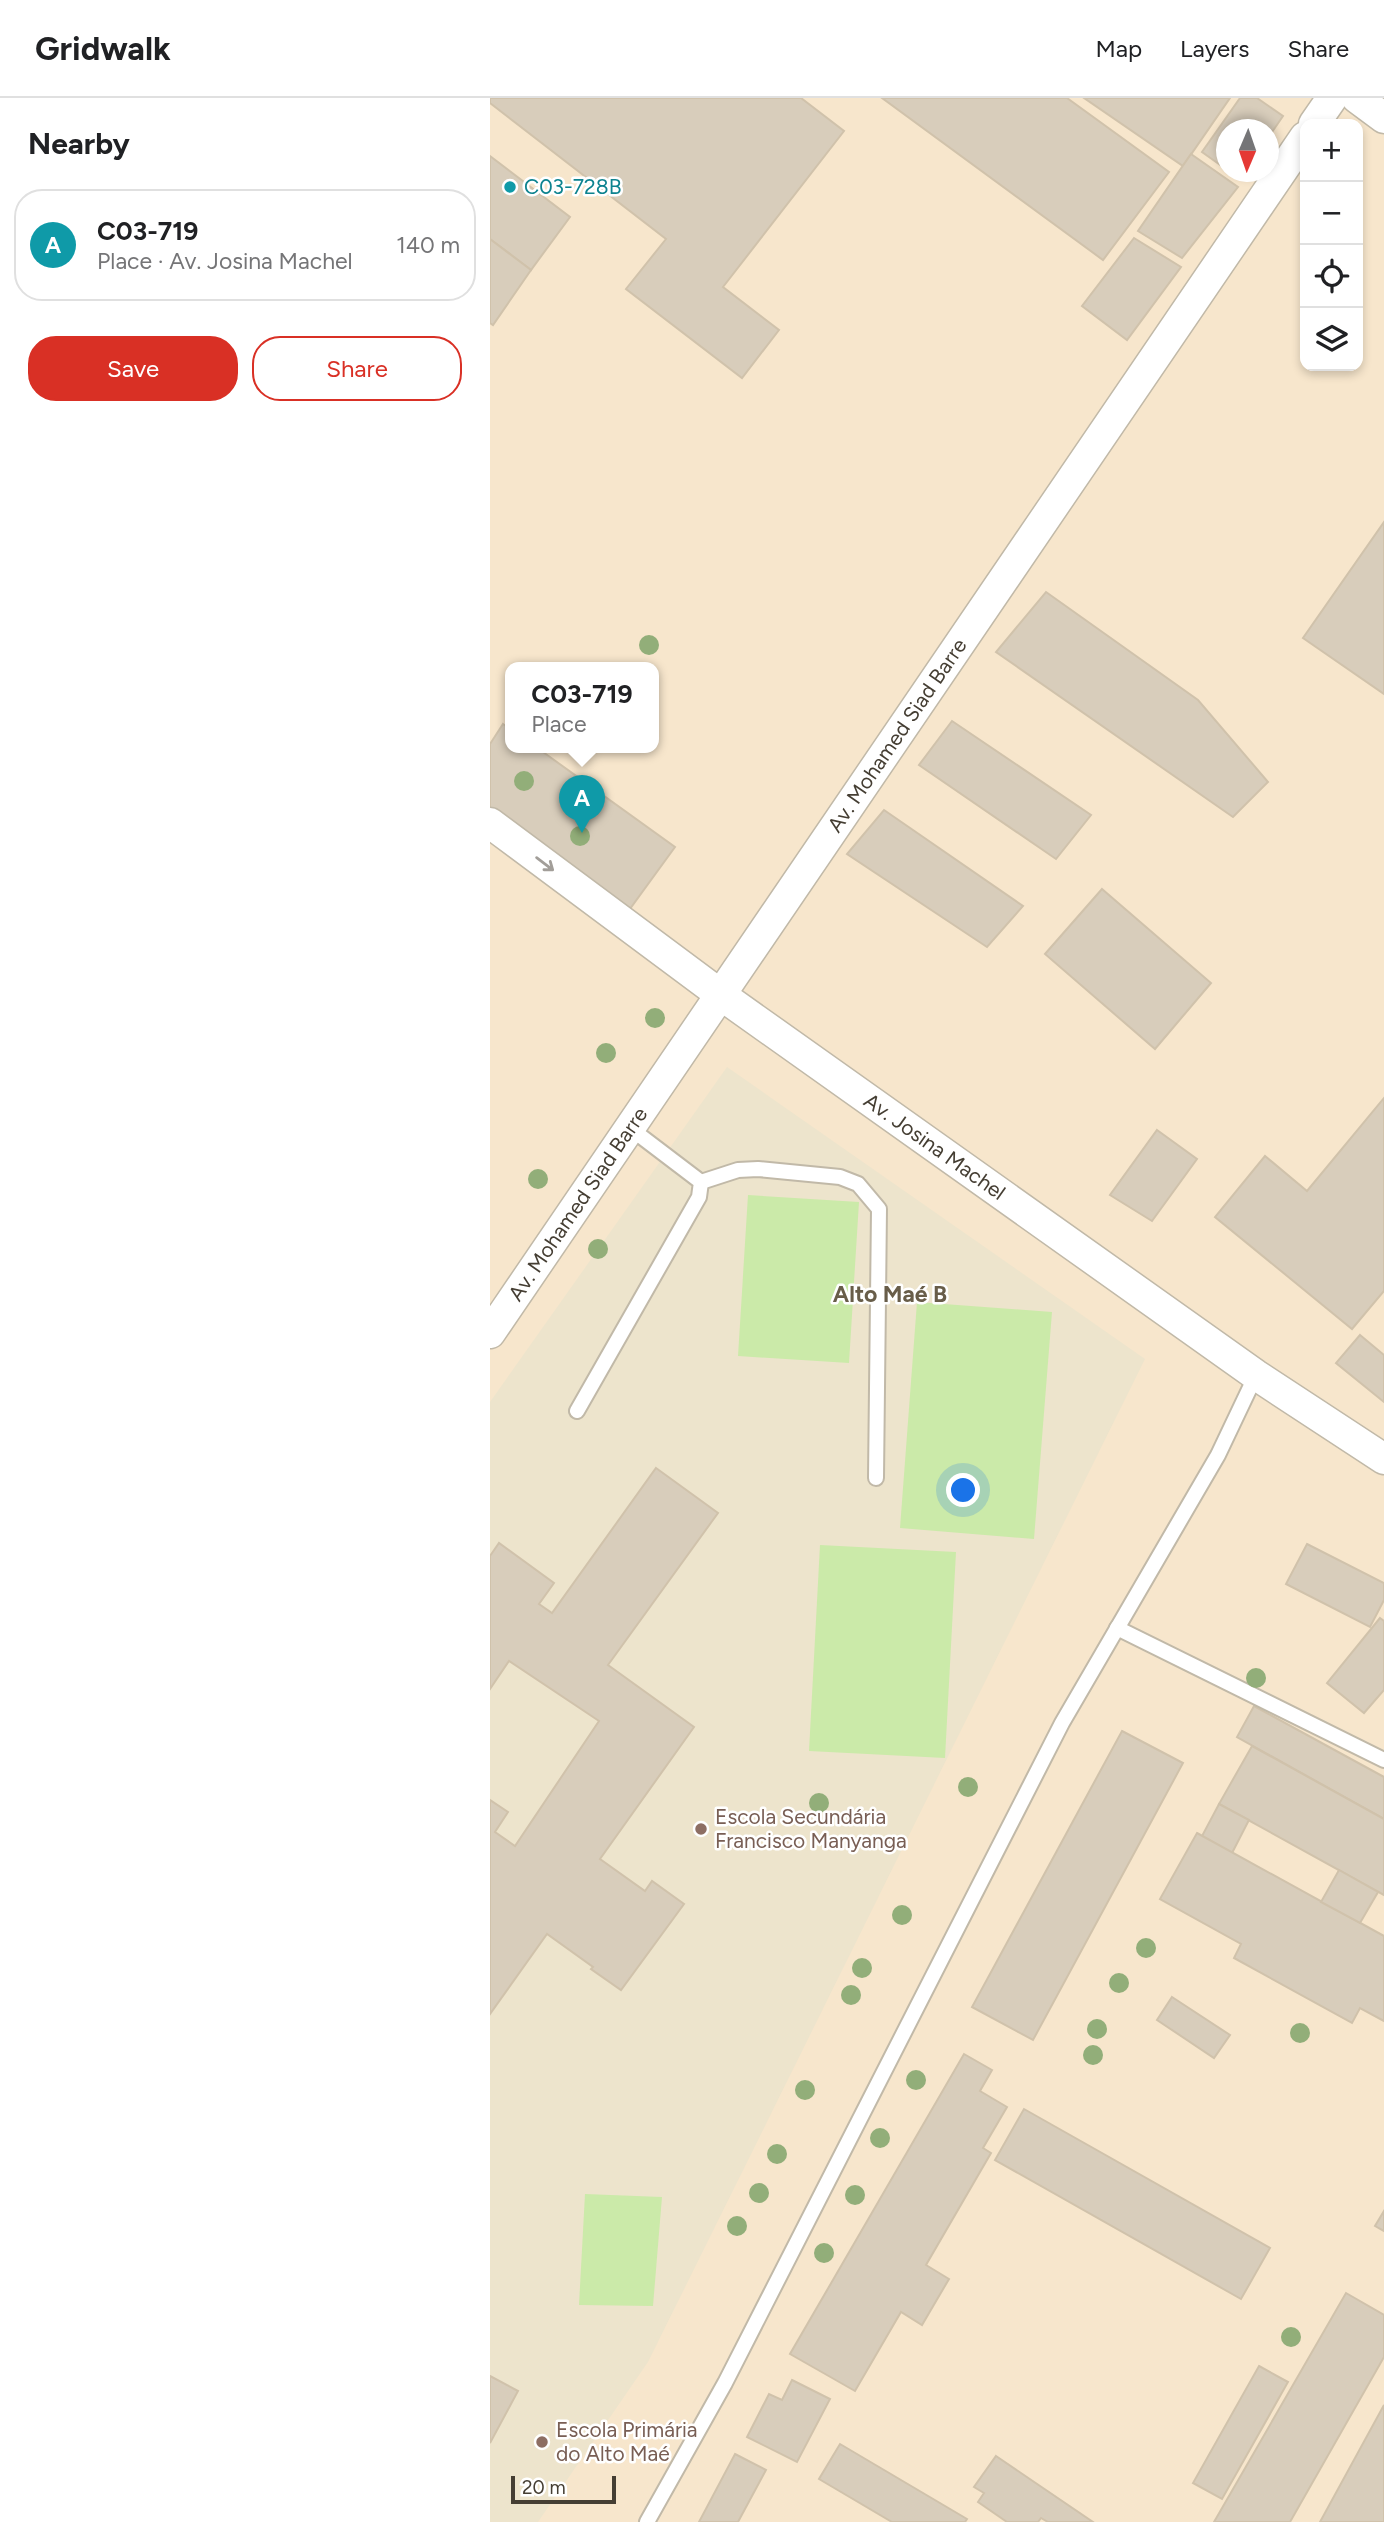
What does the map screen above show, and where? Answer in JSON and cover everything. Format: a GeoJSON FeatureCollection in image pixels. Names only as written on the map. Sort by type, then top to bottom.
{"type":"FeatureCollection","features":[{"type":"Feature","properties":{"kind":"street"},"geometry":{"type":"LineString","coordinates":[[1317,119],[1332,98]]}},
{"type":"Feature","properties":{"kind":"street"},"geometry":{"type":"LineString","coordinates":[[1357,98],[1384,118]]}},
{"type":"Feature","properties":{"kind":"street","name":"Av. Mohamed Siad Barre"},"geometry":{"type":"LineString","coordinates":[[490,1333],[1300,144]]}},
{"type":"Feature","properties":{"kind":"street","name":"Av. Josina Machel"},"geometry":{"type":"LineString","coordinates":[[490,823],[721,995],[1256,1375],[1384,1459]]}},
{"type":"Feature","properties":{"kind":"lane"},"geometry":{"type":"LineString","coordinates":[[630,1128],[701,1182]]}},
{"type":"Feature","properties":{"kind":"lane"},"geometry":{"type":"LineString","coordinates":[[701,1182],[738,1170],[758,1169],[840,1177],[858,1184],[879,1209],[876,1478]]}},
{"type":"Feature","properties":{"kind":"lane"},"geometry":{"type":"LineString","coordinates":[[577,1411],[699,1197],[701,1182]]}},
{"type":"Feature","properties":{"kind":"lane"},"geometry":{"type":"LineString","coordinates":[[647,2522],[725,2383],[1062,1723],[1218,1455],[1256,1375]]}},
{"type":"Feature","properties":{"kind":"lane"},"geometry":{"type":"LineString","coordinates":[[1118,1628],[1384,1760]]}},
{"type":"Feature","properties":{"kind":"shaded area"},"geometry":{"type":"Polygon","coordinates":[[[490,98],[1384,98],[1384,2522],[490,2522],[490,98]]]}},
{"type":"Feature","properties":{"kind":"shaded area","name":"Escola Secundária Francisco Manyanga"},"geometry":{"type":"Polygon","coordinates":[[[727,1067],[1145,1359],[648,2362],[538,2522],[490,2522],[490,1402],[727,1067]]]}},
{"type":"Feature","properties":{"kind":"green space"},"geometry":{"type":"Polygon","coordinates":[[[748,1195],[859,1202],[849,1363],[738,1356],[748,1195]]]}},
{"type":"Feature","properties":{"kind":"green space"},"geometry":{"type":"Polygon","coordinates":[[[917,1302],[1052,1312],[1034,1539],[900,1528],[917,1302]]]}},
{"type":"Feature","properties":{"kind":"green space"},"geometry":{"type":"Polygon","coordinates":[[[820,1545],[956,1552],[945,1758],[809,1751],[820,1545]]]}},
{"type":"Feature","properties":{"kind":"green space"},"geometry":{"type":"Polygon","coordinates":[[[585,2194],[662,2197],[653,2306],[579,2305],[585,2194]]]}},
{"type":"Feature","properties":{"kind":"building"},"geometry":{"type":"Polygon","coordinates":[[[490,98],[801,98],[844,131],[723,287],[779,330],[742,378],[626,289],[666,239],[490,103],[490,98]]]}},
{"type":"Feature","properties":{"kind":"building"},"geometry":{"type":"Polygon","coordinates":[[[882,98],[1067,98],[1169,172],[1103,260],[882,98]]]}},
{"type":"Feature","properties":{"kind":"building"},"geometry":{"type":"Polygon","coordinates":[[[1084,98],[1230,98],[1183,166],[1084,98]]]}},
{"type":"Feature","properties":{"kind":"building"},"geometry":{"type":"Polygon","coordinates":[[[1240,98],[1257,98],[1283,116],[1279,122],[1279,119],[1225,119],[1240,98]]]}},
{"type":"Feature","properties":{"kind":"building"},"geometry":{"type":"Polygon","coordinates":[[[1216,132],[1216,162],[1202,152],[1216,132]]]}},
{"type":"Feature","properties":{"kind":"building"},"geometry":{"type":"Polygon","coordinates":[[[1191,154],[1216,172],[1216,182],[1231,182],[1238,187],[1182,258],[1138,231],[1191,154]]]}},
{"type":"Feature","properties":{"kind":"building","name":"C03-728B"},"geometry":{"type":"Polygon","coordinates":[[[490,156],[570,217],[531,270],[490,239],[490,156]]]}},
{"type":"Feature","properties":{"kind":"building"},"geometry":{"type":"Polygon","coordinates":[[[1134,238],[1181,267],[1127,340],[1082,306],[1134,238]]]}},
{"type":"Feature","properties":{"kind":"building"},"geometry":{"type":"Polygon","coordinates":[[[490,239],[531,270],[493,325],[490,323],[490,239]]]}},
{"type":"Feature","properties":{"kind":"building"},"geometry":{"type":"Polygon","coordinates":[[[1384,522],[1384,694],[1303,638],[1384,522]]]}},
{"type":"Feature","properties":{"kind":"building"},"geometry":{"type":"Polygon","coordinates":[[[1046,592],[1198,700],[1268,782],[1233,817],[996,652],[1046,592]]]}},
{"type":"Feature","properties":{"kind":"building"},"geometry":{"type":"Polygon","coordinates":[[[952,721],[1091,815],[1056,859],[919,765],[952,721]]]}},
{"type":"Feature","properties":{"kind":"building"},"geometry":{"type":"Polygon","coordinates":[[[503,724],[505,753],[544,753],[675,847],[624,917],[490,819],[490,744],[503,724]]]}},
{"type":"Feature","properties":{"kind":"building"},"geometry":{"type":"Polygon","coordinates":[[[884,810],[1023,906],[987,947],[847,854],[884,810]]]}},
{"type":"Feature","properties":{"kind":"building"},"geometry":{"type":"Polygon","coordinates":[[[1102,889],[1211,983],[1155,1049],[1045,954],[1102,889]]]}},
{"type":"Feature","properties":{"kind":"building"},"geometry":{"type":"Polygon","coordinates":[[[1384,1098],[1384,1291],[1352,1329],[1215,1217],[1265,1156],[1307,1191],[1384,1098]]]}},
{"type":"Feature","properties":{"kind":"building"},"geometry":{"type":"Polygon","coordinates":[[[1157,1130],[1197,1159],[1152,1221],[1110,1195],[1157,1130]]]}},
{"type":"Feature","properties":{"kind":"building"},"geometry":{"type":"Polygon","coordinates":[[[1360,1335],[1384,1355],[1384,1402],[1336,1363],[1360,1335]]]}},
{"type":"Feature","properties":{"kind":"building"},"geometry":{"type":"Polygon","coordinates":[[[656,1468],[718,1513],[608,1665],[694,1727],[600,1859],[645,1891],[652,1881],[684,1904],[621,1990],[547,1934],[490,2014],[490,1800],[508,1812],[495,1832],[515,1846],[599,1721],[509,1661],[490,1689],[490,1556],[499,1543],[554,1583],[539,1604],[552,1613],[656,1468]]]}},
{"type":"Feature","properties":{"kind":"building"},"geometry":{"type":"Polygon","coordinates":[[[1307,1544],[1384,1583],[1384,1600],[1370,1627],[1286,1584],[1307,1544]]]}},
{"type":"Feature","properties":{"kind":"building"},"geometry":{"type":"Polygon","coordinates":[[[1380,1618],[1384,1621],[1384,1690],[1364,1713],[1327,1683],[1380,1618]]]}},
{"type":"Feature","properties":{"kind":"building"},"geometry":{"type":"Polygon","coordinates":[[[1254,1706],[1384,1777],[1384,1819],[1237,1737],[1254,1706]]]}},
{"type":"Feature","properties":{"kind":"building"},"geometry":{"type":"Polygon","coordinates":[[[1122,1731],[1183,1763],[1033,2040],[972,2007],[1122,1731]]]}},
{"type":"Feature","properties":{"kind":"building"},"geometry":{"type":"Polygon","coordinates":[[[1252,1746],[1384,1819],[1384,1895],[1219,1804],[1252,1746]]]}},
{"type":"Feature","properties":{"kind":"building"},"geometry":{"type":"Polygon","coordinates":[[[1219,1804],[1249,1820],[1232,1853],[1202,1836],[1219,1804]]]}},
{"type":"Feature","properties":{"kind":"building"},"geometry":{"type":"Polygon","coordinates":[[[1197,1833],[1384,1936],[1384,2021],[1360,2008],[1352,2023],[1234,1958],[1241,1944],[1160,1899],[1197,1833]]]}},
{"type":"Feature","properties":{"kind":"building"},"geometry":{"type":"Polygon","coordinates":[[[1339,1870],[1378,1892],[1360,1923],[1321,1902],[1339,1870]]]}},
{"type":"Feature","properties":{"kind":"building"},"geometry":{"type":"Polygon","coordinates":[[[1172,1997],[1230,2035],[1214,2058],[1157,2020],[1172,1997]]]}},
{"type":"Feature","properties":{"kind":"building"},"geometry":{"type":"Polygon","coordinates":[[[964,2054],[992,2070],[980,2091],[1007,2107],[983,2148],[991,2153],[926,2265],[949,2279],[922,2325],[901,2312],[855,2391],[790,2354],[964,2054]]]}},
{"type":"Feature","properties":{"kind":"building"},"geometry":{"type":"Polygon","coordinates":[[[1024,2109],[1270,2248],[1241,2299],[995,2160],[1024,2109]]]}},
{"type":"Feature","properties":{"kind":"building"},"geometry":{"type":"Polygon","coordinates":[[[1384,2211],[1384,2231],[1375,2226],[1384,2211]]]}},
{"type":"Feature","properties":{"kind":"building"},"geometry":{"type":"Polygon","coordinates":[[[1346,2293],[1384,2315],[1384,2357],[1290,2522],[1214,2522],[1346,2293]]]}},
{"type":"Feature","properties":{"kind":"building"},"geometry":{"type":"Polygon","coordinates":[[[1259,2366],[1288,2382],[1222,2499],[1193,2483],[1259,2366]]]}},
{"type":"Feature","properties":{"kind":"building"},"geometry":{"type":"Polygon","coordinates":[[[490,2376],[518,2391],[490,2443],[490,2376]]]}},
{"type":"Feature","properties":{"kind":"building"},"geometry":{"type":"Polygon","coordinates":[[[792,2380],[830,2399],[797,2462],[747,2437],[769,2394],[782,2400],[792,2380]]]}},
{"type":"Feature","properties":{"kind":"building"},"geometry":{"type":"Polygon","coordinates":[[[1384,2405],[1384,2522],[1320,2522],[1384,2405]]]}},
{"type":"Feature","properties":{"kind":"building"},"geometry":{"type":"Polygon","coordinates":[[[840,2444],[967,2519],[965,2522],[892,2522],[819,2479],[840,2444]]]}},
{"type":"Feature","properties":{"kind":"building"},"geometry":{"type":"Polygon","coordinates":[[[735,2454],[766,2470],[738,2522],[699,2522],[735,2454]]]}},
{"type":"Feature","properties":{"kind":"building"},"geometry":{"type":"Polygon","coordinates":[[[996,2456],[1093,2522],[1048,2522],[1041,2518],[1038,2522],[1007,2522],[978,2502],[984,2493],[974,2487],[996,2456]]]}},
{"type":"Feature","properties":{"kind":"place","name":"C03-728B"},"geometry":{"type":"Point","coordinates":[510,187]}},
{"type":"Feature","properties":{"kind":"place","name":"C03-719"},"geometry":{"type":"Point","coordinates":[582,833]}},
{"type":"Feature","properties":{"kind":"place","name":"Escola Secundária Francisco Manyanga"},"geometry":{"type":"Point","coordinates":[701,1829]}},
{"type":"Feature","properties":{"kind":"place","name":"Escola Primária do Alto Maé"},"geometry":{"type":"Point","coordinates":[542,2442]}},
{"type":"Feature","properties":{"kind":"district","name":"Alto Maé B"},"geometry":{"type":"Point","coordinates":[890,1294]}}]}
